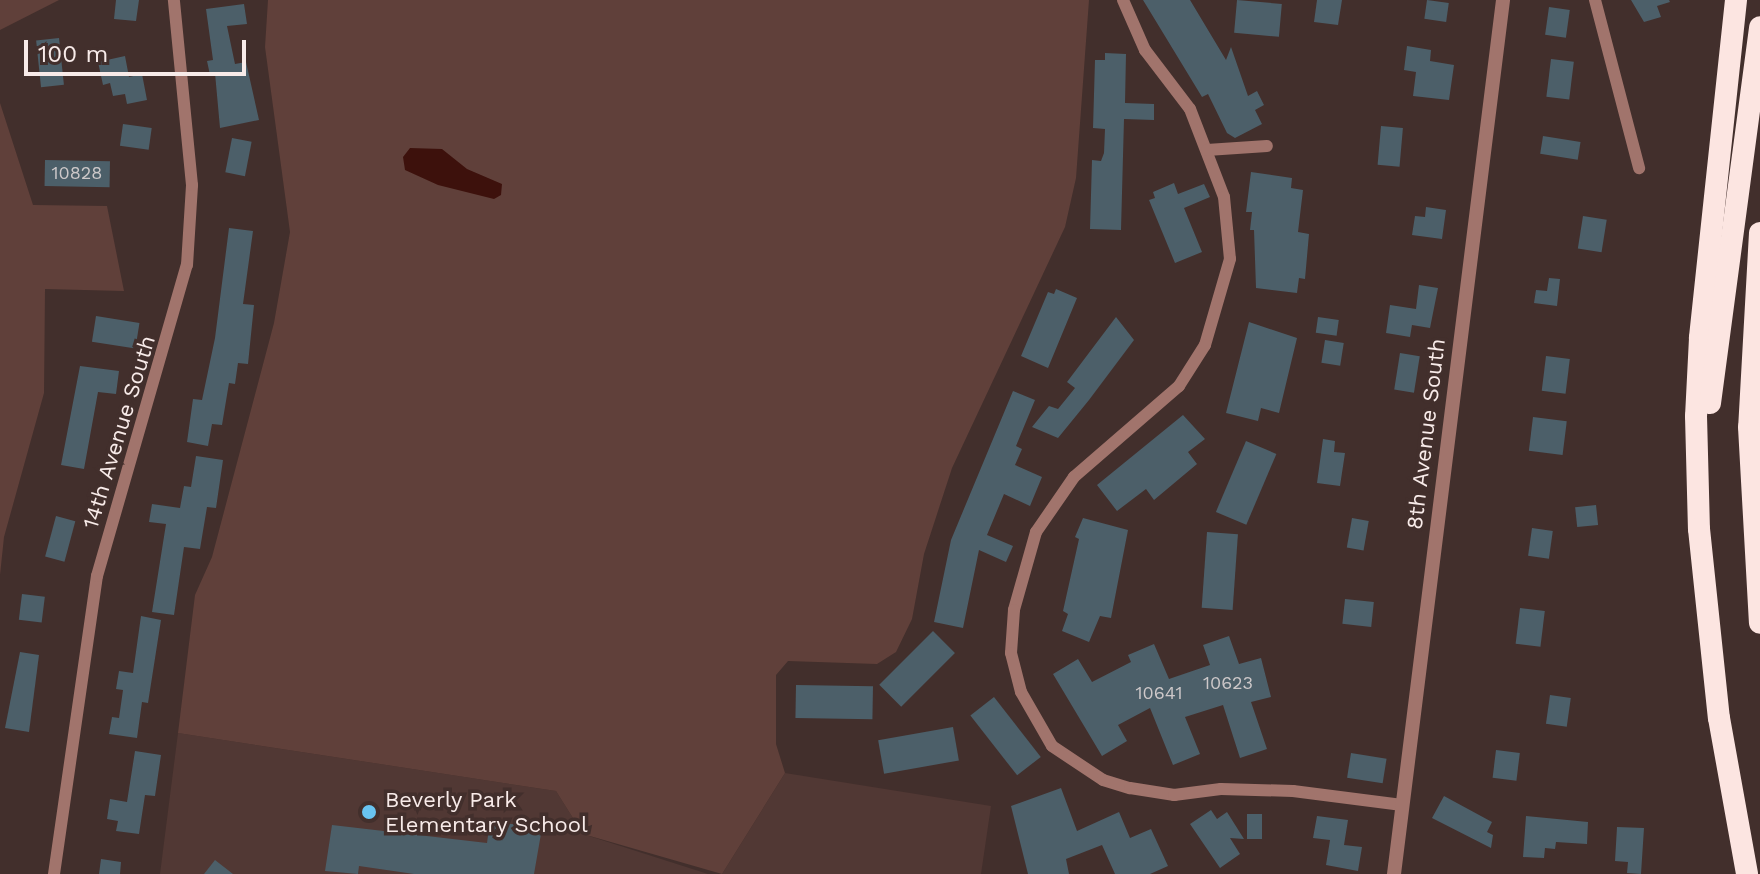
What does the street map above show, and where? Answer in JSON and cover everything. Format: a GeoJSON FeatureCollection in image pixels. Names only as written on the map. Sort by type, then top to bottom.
{"type":"FeatureCollection","features":[{"type":"Feature","properties":{"kind":"highway"},"geometry":{"type":"LineString","coordinates":[[1736,0],[1699,353],[1699,529],[1719,718],[1747,874]]}},
{"type":"Feature","properties":{"kind":"highway"},"geometry":{"type":"LineString","coordinates":[[1707,600],[1710,403],[1760,27]]}},
{"type":"Feature","properties":{"kind":"highway"},"geometry":{"type":"LineString","coordinates":[[1760,233],[1749,427],[1760,623]]}},
{"type":"Feature","properties":{"kind":"street","name":"14th Avenue South"},"geometry":{"type":"LineString","coordinates":[[54,874],[97,576],[187,265],[192,185],[174,0]]}},
{"type":"Feature","properties":{"kind":"street"},"geometry":{"type":"LineString","coordinates":[[1123,0],[1145,50],[1190,109],[1207,150],[1230,230],[1230,259],[1214,321],[1179,386],[1074,477],[1036,532],[1014,610],[1011,653],[1021,692],[1052,746],[1103,780],[1174,795],[1221,789],[1293,791],[1402,805]]}},
{"type":"Feature","properties":{"kind":"street","name":"8th Avenue South"},"geometry":{"type":"LineString","coordinates":[[1394,874],[1503,0]]}},
{"type":"Feature","properties":{"kind":"street"},"geometry":{"type":"LineString","coordinates":[[1595,0],[1639,168]]}},
{"type":"Feature","properties":{"kind":"street"},"geometry":{"type":"LineString","coordinates":[[1207,150],[1267,146]]}},
{"type":"Feature","properties":{"kind":"shaded area"},"geometry":{"type":"Polygon","coordinates":[[[0,0],[59,0],[0,30],[0,0]]]}},
{"type":"Feature","properties":{"kind":"shaded area"},"geometry":{"type":"Polygon","coordinates":[[[268,0],[1089,0],[1076,178],[1065,227],[952,468],[924,554],[912,619],[896,652],[877,664],[788,661],[776,675],[776,744],[785,773],[722,874],[583,834],[556,791],[178,733],[195,595],[212,557],[274,323],[290,232],[265,47],[268,0]]]}},
{"type":"Feature","properties":{"kind":"shaded area"},"geometry":{"type":"Polygon","coordinates":[[[0,103],[33,205],[107,206],[124,291],[45,289],[44,393],[4,537],[0,575],[0,103]]]}},
{"type":"Feature","properties":{"kind":"shaded area"},"geometry":{"type":"Polygon","coordinates":[[[410,148],[442,149],[467,169],[502,184],[501,195],[494,199],[438,185],[405,170],[403,157],[410,148]]]}},
{"type":"Feature","properties":{"kind":"shaded area","name":"Beverly Park Elementary School"},"geometry":{"type":"Polygon","coordinates":[[[178,733],[556,791],[583,834],[708,874],[160,874],[178,733]]]}},
{"type":"Feature","properties":{"kind":"shaded area"},"geometry":{"type":"Polygon","coordinates":[[[785,773],[991,806],[981,874],[722,874],[785,773]]]}},
{"type":"Feature","properties":{"kind":"building"},"geometry":{"type":"Polygon","coordinates":[[[116,0],[139,0],[136,21],[114,19],[116,0]]]}},
{"type":"Feature","properties":{"kind":"building"},"geometry":{"type":"Polygon","coordinates":[[[1143,0],[1190,0],[1226,60],[1231,47],[1248,96],[1257,91],[1264,105],[1255,110],[1262,124],[1235,138],[1227,133],[1208,94],[1202,97],[1143,0]]]}},
{"type":"Feature","properties":{"kind":"building"},"geometry":{"type":"Polygon","coordinates":[[[1237,0],[1282,4],[1279,37],[1234,33],[1237,0]]]}},
{"type":"Feature","properties":{"kind":"building"},"geometry":{"type":"Polygon","coordinates":[[[1317,0],[1342,0],[1338,25],[1314,22],[1317,0]]]}},
{"type":"Feature","properties":{"kind":"building"},"geometry":{"type":"Polygon","coordinates":[[[1427,0],[1449,3],[1446,22],[1424,19],[1427,0]]]}},
{"type":"Feature","properties":{"kind":"building"},"geometry":{"type":"Polygon","coordinates":[[[1631,0],[1670,2],[1657,6],[1661,17],[1644,22],[1631,0]]]}},
{"type":"Feature","properties":{"kind":"building"},"geometry":{"type":"Polygon","coordinates":[[[244,4],[247,24],[227,26],[235,64],[246,62],[259,120],[220,128],[215,73],[210,75],[207,61],[213,60],[206,9],[244,4]]]}},
{"type":"Feature","properties":{"kind":"building"},"geometry":{"type":"Polygon","coordinates":[[[1549,7],[1570,10],[1566,38],[1545,35],[1549,7]]]}},
{"type":"Feature","properties":{"kind":"building"},"geometry":{"type":"Polygon","coordinates":[[[59,38],[64,85],[41,87],[36,40],[59,38]]]}},
{"type":"Feature","properties":{"kind":"building"},"geometry":{"type":"Polygon","coordinates":[[[1407,46],[1431,50],[1430,61],[1454,65],[1449,100],[1413,96],[1416,72],[1404,70],[1407,46]]]}},
{"type":"Feature","properties":{"kind":"building"},"geometry":{"type":"Polygon","coordinates":[[[1105,53],[1126,54],[1125,103],[1154,104],[1154,120],[1124,119],[1121,230],[1090,229],[1092,160],[1101,161],[1105,129],[1093,128],[1095,60],[1105,60],[1105,53]]]}},
{"type":"Feature","properties":{"kind":"building"},"geometry":{"type":"Polygon","coordinates":[[[125,56],[129,77],[142,74],[147,100],[127,104],[125,94],[113,96],[110,83],[103,85],[98,62],[125,56]]]}},
{"type":"Feature","properties":{"kind":"building"},"geometry":{"type":"Polygon","coordinates":[[[1551,59],[1574,62],[1569,100],[1546,97],[1551,59]]]}},
{"type":"Feature","properties":{"kind":"building"},"geometry":{"type":"Polygon","coordinates":[[[123,124],[152,128],[149,150],[120,146],[123,124]]]}},
{"type":"Feature","properties":{"kind":"building"},"geometry":{"type":"Polygon","coordinates":[[[1381,126],[1403,128],[1400,167],[1378,165],[1381,126]]]}},
{"type":"Feature","properties":{"kind":"building"},"geometry":{"type":"Polygon","coordinates":[[[1543,136],[1581,142],[1578,160],[1540,154],[1543,136]]]}},
{"type":"Feature","properties":{"kind":"building"},"geometry":{"type":"Polygon","coordinates":[[[232,138],[252,142],[245,176],[225,172],[232,138]]]}},
{"type":"Feature","properties":{"kind":"building"},"geometry":{"type":"Polygon","coordinates":[[[45,160],[110,161],[110,187],[45,186],[45,160]]]}},
{"type":"Feature","properties":{"kind":"building"},"geometry":{"type":"Polygon","coordinates":[[[1251,172],[1292,178],[1291,188],[1303,190],[1298,232],[1309,234],[1305,279],[1299,278],[1297,293],[1256,288],[1254,230],[1250,230],[1252,212],[1246,212],[1251,172]]]}},
{"type":"Feature","properties":{"kind":"building"},"geometry":{"type":"Polygon","coordinates":[[[1174,183],[1178,194],[1204,184],[1210,197],[1184,208],[1202,252],[1175,263],[1149,200],[1155,198],[1153,192],[1174,183]]]}},
{"type":"Feature","properties":{"kind":"building"},"geometry":{"type":"Polygon","coordinates":[[[1426,207],[1446,210],[1442,239],[1412,235],[1415,216],[1425,217],[1426,207]]]}},
{"type":"Feature","properties":{"kind":"building"},"geometry":{"type":"Polygon","coordinates":[[[1583,216],[1607,220],[1602,252],[1578,249],[1583,216]]]}},
{"type":"Feature","properties":{"kind":"building"},"geometry":{"type":"Polygon","coordinates":[[[229,228],[253,231],[243,304],[254,305],[248,364],[238,363],[235,384],[229,383],[222,425],[212,424],[208,446],[187,442],[193,399],[202,400],[215,338],[229,228]]]}},
{"type":"Feature","properties":{"kind":"building"},"geometry":{"type":"Polygon","coordinates":[[[1549,278],[1560,279],[1557,306],[1534,303],[1536,290],[1547,291],[1549,278]]]}},
{"type":"Feature","properties":{"kind":"building"},"geometry":{"type":"Polygon","coordinates":[[[1419,285],[1438,288],[1430,328],[1412,325],[1410,337],[1386,333],[1390,305],[1416,309],[1419,285]]]}},
{"type":"Feature","properties":{"kind":"building"},"geometry":{"type":"Polygon","coordinates":[[[1056,289],[1077,298],[1048,368],[1021,356],[1048,292],[1054,294],[1056,289]]]}},
{"type":"Feature","properties":{"kind":"building"},"geometry":{"type":"Polygon","coordinates":[[[96,316],[139,323],[135,349],[92,342],[96,316]]]}},
{"type":"Feature","properties":{"kind":"building"},"geometry":{"type":"Polygon","coordinates":[[[1116,317],[1134,340],[1089,400],[1058,438],[1032,427],[1049,406],[1058,409],[1075,388],[1067,382],[1116,317]]]}},
{"type":"Feature","properties":{"kind":"building"},"geometry":{"type":"Polygon","coordinates":[[[1318,317],[1339,320],[1337,336],[1316,333],[1318,317]]]}},
{"type":"Feature","properties":{"kind":"building"},"geometry":{"type":"Polygon","coordinates":[[[1249,322],[1297,338],[1279,413],[1261,408],[1258,421],[1226,413],[1249,322]]]}},
{"type":"Feature","properties":{"kind":"building"},"geometry":{"type":"Polygon","coordinates":[[[1325,340],[1344,343],[1340,366],[1321,363],[1325,340]]]}},
{"type":"Feature","properties":{"kind":"building"},"geometry":{"type":"Polygon","coordinates":[[[1400,353],[1420,356],[1414,393],[1394,390],[1400,353]]]}},
{"type":"Feature","properties":{"kind":"building"},"geometry":{"type":"Polygon","coordinates":[[[1546,356],[1570,359],[1566,394],[1542,391],[1546,356]]]}},
{"type":"Feature","properties":{"kind":"building"},"geometry":{"type":"Polygon","coordinates":[[[80,366],[119,371],[116,394],[98,392],[84,469],[61,465],[80,366]]]}},
{"type":"Feature","properties":{"kind":"building"},"geometry":{"type":"Polygon","coordinates":[[[1013,391],[1035,400],[1016,446],[1022,449],[1015,465],[1042,477],[1030,506],[1004,494],[987,535],[1013,546],[1006,562],[979,550],[963,628],[934,622],[951,540],[1013,391]]]}},
{"type":"Feature","properties":{"kind":"building"},"geometry":{"type":"Polygon","coordinates":[[[1183,415],[1205,439],[1188,452],[1197,464],[1154,500],[1146,489],[1117,511],[1097,485],[1183,415]]]}},
{"type":"Feature","properties":{"kind":"building"},"geometry":{"type":"Polygon","coordinates":[[[1533,417],[1567,421],[1563,455],[1529,451],[1533,417]]]}},
{"type":"Feature","properties":{"kind":"building"},"geometry":{"type":"Polygon","coordinates":[[[1323,439],[1335,441],[1334,452],[1345,453],[1340,486],[1317,483],[1323,439]]]}},
{"type":"Feature","properties":{"kind":"building"},"geometry":{"type":"Polygon","coordinates":[[[1246,441],[1276,454],[1246,525],[1216,512],[1246,441]]]}},
{"type":"Feature","properties":{"kind":"building"},"geometry":{"type":"Polygon","coordinates":[[[196,456],[223,460],[216,508],[207,507],[200,549],[184,547],[174,615],[152,612],[166,524],[149,522],[152,504],[180,508],[184,486],[191,487],[196,456]]]}},
{"type":"Feature","properties":{"kind":"building"},"geometry":{"type":"Polygon","coordinates":[[[1596,505],[1598,525],[1577,527],[1575,507],[1596,505]]]}},
{"type":"Feature","properties":{"kind":"building"},"geometry":{"type":"Polygon","coordinates":[[[56,516],[75,521],[64,562],[45,557],[56,516]]]}},
{"type":"Feature","properties":{"kind":"building"},"geometry":{"type":"Polygon","coordinates":[[[1083,518],[1128,530],[1111,618],[1100,616],[1089,642],[1062,631],[1068,614],[1063,611],[1079,539],[1075,537],[1083,518]]]}},
{"type":"Feature","properties":{"kind":"building"},"geometry":{"type":"Polygon","coordinates":[[[1352,518],[1369,521],[1364,550],[1347,548],[1352,518]]]}},
{"type":"Feature","properties":{"kind":"building"},"geometry":{"type":"Polygon","coordinates":[[[1532,528],[1553,531],[1549,559],[1528,556],[1532,528]]]}},
{"type":"Feature","properties":{"kind":"building"},"geometry":{"type":"Polygon","coordinates":[[[1207,532],[1238,534],[1233,610],[1202,608],[1207,532]]]}},
{"type":"Feature","properties":{"kind":"building"},"geometry":{"type":"Polygon","coordinates":[[[22,594],[45,597],[42,623],[19,620],[22,594]]]}},
{"type":"Feature","properties":{"kind":"building"},"geometry":{"type":"Polygon","coordinates":[[[1345,599],[1374,602],[1371,627],[1342,624],[1345,599]]]}},
{"type":"Feature","properties":{"kind":"building"},"geometry":{"type":"Polygon","coordinates":[[[1520,608],[1545,611],[1540,647],[1516,644],[1520,608]]]}},
{"type":"Feature","properties":{"kind":"building"},"geometry":{"type":"Polygon","coordinates":[[[141,616],[161,620],[148,703],[142,702],[137,738],[109,734],[112,717],[119,718],[123,690],[116,689],[119,671],[133,673],[141,616]]]}},
{"type":"Feature","properties":{"kind":"building"},"geometry":{"type":"Polygon","coordinates":[[[933,631],[955,653],[901,707],[879,685],[933,631]]]}},
{"type":"Feature","properties":{"kind":"building"},"geometry":{"type":"Polygon","coordinates":[[[1229,636],[1239,664],[1261,658],[1271,697],[1251,702],[1267,749],[1240,758],[1223,705],[1185,717],[1200,754],[1173,765],[1150,708],[1118,725],[1127,741],[1102,756],[1053,674],[1078,659],[1092,682],[1131,662],[1128,655],[1154,644],[1169,679],[1210,665],[1203,645],[1229,636]]]}},
{"type":"Feature","properties":{"kind":"building"},"geometry":{"type":"Polygon","coordinates":[[[20,652],[39,655],[29,732],[5,728],[20,652]]]}},
{"type":"Feature","properties":{"kind":"building"},"geometry":{"type":"Polygon","coordinates":[[[796,685],[873,686],[872,719],[795,718],[796,685]]]}},
{"type":"Feature","properties":{"kind":"building"},"geometry":{"type":"Polygon","coordinates":[[[1550,695],[1571,698],[1567,727],[1546,724],[1550,695]]]}},
{"type":"Feature","properties":{"kind":"building"},"geometry":{"type":"Polygon","coordinates":[[[994,697],[1041,757],[1017,775],[970,715],[994,697]]]}},
{"type":"Feature","properties":{"kind":"building"},"geometry":{"type":"Polygon","coordinates":[[[953,727],[959,760],[884,774],[878,740],[953,727]]]}},
{"type":"Feature","properties":{"kind":"building"},"geometry":{"type":"Polygon","coordinates":[[[1496,750],[1520,753],[1516,781],[1493,778],[1496,750]]]}},
{"type":"Feature","properties":{"kind":"building"},"geometry":{"type":"Polygon","coordinates":[[[135,751],[161,755],[155,796],[145,795],[139,834],[116,831],[118,821],[107,819],[110,799],[127,802],[135,751]]]}},
{"type":"Feature","properties":{"kind":"building"},"geometry":{"type":"Polygon","coordinates":[[[1351,753],[1387,759],[1383,783],[1347,778],[1351,753]]]}},
{"type":"Feature","properties":{"kind":"building"},"geometry":{"type":"Polygon","coordinates":[[[1061,788],[1077,831],[1119,812],[1130,838],[1151,829],[1168,866],[1150,874],[1115,874],[1102,845],[1066,859],[1069,874],[1028,874],[1011,806],[1061,788]]]}},
{"type":"Feature","properties":{"kind":"building"},"geometry":{"type":"Polygon","coordinates":[[[1444,796],[1492,822],[1487,832],[1493,835],[1491,848],[1432,818],[1444,796]]]}},
{"type":"Feature","properties":{"kind":"building"},"geometry":{"type":"Polygon","coordinates":[[[1211,810],[1217,819],[1227,812],[1244,839],[1230,838],[1240,854],[1220,868],[1190,824],[1211,810]]]}},
{"type":"Feature","properties":{"kind":"building"},"geometry":{"type":"Polygon","coordinates":[[[1247,814],[1262,814],[1262,839],[1247,839],[1247,814]]]}},
{"type":"Feature","properties":{"kind":"building"},"geometry":{"type":"Polygon","coordinates":[[[1317,816],[1348,820],[1344,845],[1362,847],[1358,871],[1326,865],[1330,840],[1313,838],[1317,816]]]}},
{"type":"Feature","properties":{"kind":"building"},"geometry":{"type":"Polygon","coordinates":[[[1526,816],[1588,822],[1587,844],[1556,842],[1555,849],[1545,848],[1544,858],[1523,857],[1526,816]]]}},
{"type":"Feature","properties":{"kind":"building"},"geometry":{"type":"Polygon","coordinates":[[[490,821],[542,828],[534,874],[414,874],[359,866],[358,874],[325,871],[332,825],[487,843],[490,821]]]}},
{"type":"Feature","properties":{"kind":"building"},"geometry":{"type":"Polygon","coordinates":[[[1617,827],[1644,828],[1641,874],[1627,873],[1628,862],[1615,861],[1617,827]]]}},
{"type":"Feature","properties":{"kind":"building"},"geometry":{"type":"Polygon","coordinates":[[[101,859],[121,862],[120,874],[99,874],[101,859]]]}},
{"type":"Feature","properties":{"kind":"building"},"geometry":{"type":"Polygon","coordinates":[[[215,860],[233,874],[204,874],[215,860]]]}},
{"type":"Feature","properties":{"kind":"place","name":"Beverly Park Elementary School"},"geometry":{"type":"Point","coordinates":[369,812]}}]}
